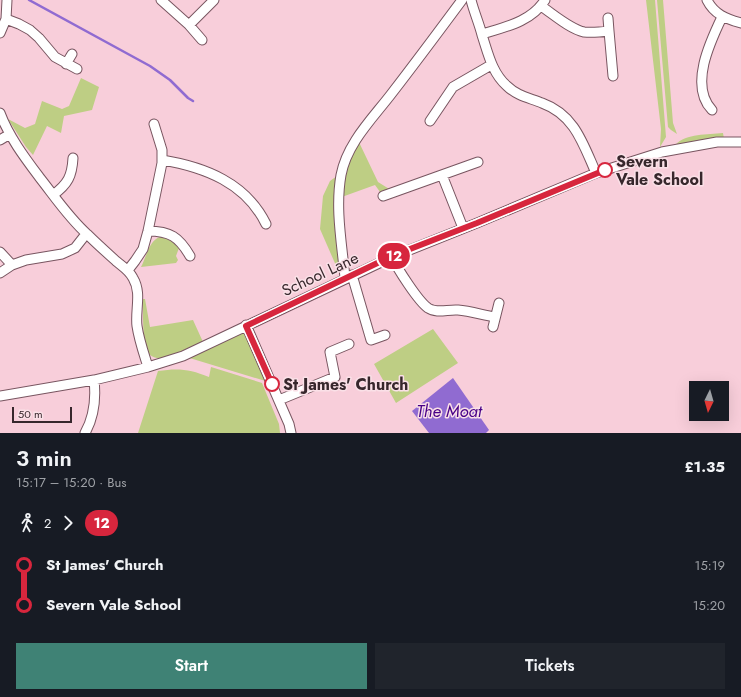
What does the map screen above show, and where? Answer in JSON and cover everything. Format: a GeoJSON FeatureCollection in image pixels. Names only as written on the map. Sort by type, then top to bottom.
{"type":"FeatureCollection","features":[{"type":"Feature","properties":{"kind":"street"},"geometry":{"type":"LineString","coordinates":[[0,33],[6,19],[7,0]]}},
{"type":"Feature","properties":{"kind":"street"},"geometry":{"type":"LineString","coordinates":[[161,0],[189,25],[202,40]]}},
{"type":"Feature","properties":{"kind":"street"},"geometry":{"type":"LineString","coordinates":[[189,25],[214,0]]}},
{"type":"Feature","properties":{"kind":"street"},"geometry":{"type":"LineString","coordinates":[[385,335],[372,340],[349,277],[339,220],[341,173],[349,153],[372,117],[462,0]]}},
{"type":"Feature","properties":{"kind":"street"},"geometry":{"type":"LineString","coordinates":[[470,0],[491,65],[507,86],[528,99],[552,107],[571,122],[581,138],[596,173]]}},
{"type":"Feature","properties":{"kind":"street"},"geometry":{"type":"LineString","coordinates":[[707,0],[715,11],[722,17],[741,23]]}},
{"type":"Feature","properties":{"kind":"street"},"geometry":{"type":"LineString","coordinates":[[482,34],[521,21],[543,3],[573,28],[582,32],[609,32]]}},
{"type":"Feature","properties":{"kind":"street"},"geometry":{"type":"LineString","coordinates":[[712,110],[706,104],[703,89],[703,67],[710,42],[722,17]]}},
{"type":"Feature","properties":{"kind":"street"},"geometry":{"type":"LineString","coordinates":[[608,18],[612,76]]}},
{"type":"Feature","properties":{"kind":"street"},"geometry":{"type":"LineString","coordinates":[[6,19],[30,30],[55,57],[78,69]]}},
{"type":"Feature","properties":{"kind":"street"},"geometry":{"type":"LineString","coordinates":[[66,64],[72,54]]}},
{"type":"Feature","properties":{"kind":"street"},"geometry":{"type":"LineString","coordinates":[[430,121],[453,87],[491,65]]}},
{"type":"Feature","properties":{"kind":"street"},"geometry":{"type":"LineString","coordinates":[[0,114],[22,154],[53,195],[86,234],[128,270],[133,277],[137,288],[137,324],[148,367]]}},
{"type":"Feature","properties":{"kind":"street"},"geometry":{"type":"LineString","coordinates":[[128,270],[143,249],[162,160],[162,150],[154,124]]}},
{"type":"Feature","properties":{"kind":"street"},"geometry":{"type":"LineString","coordinates":[[0,140],[10,134]]}},
{"type":"Feature","properties":{"kind":"street","name":"School Lane"},"geometry":{"type":"LineString","coordinates":[[0,396],[94,380],[148,367],[183,356],[392,256],[596,173],[662,152],[717,142],[741,142]]}},
{"type":"Feature","properties":{"kind":"street"},"geometry":{"type":"LineString","coordinates":[[53,195],[64,186],[70,178],[73,158]]}},
{"type":"Feature","properties":{"kind":"street"},"geometry":{"type":"LineString","coordinates":[[162,160],[184,163],[201,168],[233,185],[261,213],[266,224]]}},
{"type":"Feature","properties":{"kind":"street"},"geometry":{"type":"LineString","coordinates":[[383,196],[478,162]]}},
{"type":"Feature","properties":{"kind":"street"},"geometry":{"type":"LineString","coordinates":[[442,175],[464,228]]}},
{"type":"Feature","properties":{"kind":"street"},"geometry":{"type":"LineString","coordinates":[[148,231],[168,233],[177,238],[184,244],[190,256]]}},
{"type":"Feature","properties":{"kind":"street"},"geometry":{"type":"LineString","coordinates":[[0,273],[26,260],[62,254],[75,248],[86,234]]}},
{"type":"Feature","properties":{"kind":"street"},"geometry":{"type":"LineString","coordinates":[[0,252],[12,266]]}},
{"type":"Feature","properties":{"kind":"street"},"geometry":{"type":"LineString","coordinates":[[392,256],[397,267],[428,308],[438,312],[458,310],[495,318]]}},
{"type":"Feature","properties":{"kind":"street"},"geometry":{"type":"LineString","coordinates":[[493,327],[498,303]]}},
{"type":"Feature","properties":{"kind":"street"},"geometry":{"type":"LineString","coordinates":[[246,326],[279,400],[291,433]]}},
{"type":"Feature","properties":{"kind":"street"},"geometry":{"type":"LineString","coordinates":[[279,400],[335,377],[330,352],[349,344]]}},
{"type":"Feature","properties":{"kind":"street"},"geometry":{"type":"LineString","coordinates":[[85,433],[90,423],[95,399],[94,380]]}},
{"type":"Feature","properties":{"kind":"green space"},"geometry":{"type":"Polygon","coordinates":[[[646,0],[655,0],[666,137],[660,147],[661,129],[646,0]]]}},
{"type":"Feature","properties":{"kind":"green space"},"geometry":{"type":"Polygon","coordinates":[[[657,0],[663,0],[673,123],[677,134],[668,127],[657,0]]]}},
{"type":"Feature","properties":{"kind":"green space"},"geometry":{"type":"Polygon","coordinates":[[[81,78],[99,87],[92,110],[64,116],[61,133],[47,126],[33,155],[8,119],[25,128],[35,124],[42,101],[62,109],[69,106],[81,78]]]}},
{"type":"Feature","properties":{"kind":"green space"},"geometry":{"type":"Polygon","coordinates":[[[723,133],[724,139],[675,145],[691,136],[723,133]]]}},
{"type":"Feature","properties":{"kind":"green space"},"geometry":{"type":"Polygon","coordinates":[[[357,138],[378,182],[394,192],[383,196],[375,185],[339,198],[341,173],[357,138]]]}},
{"type":"Feature","properties":{"kind":"green space"},"geometry":{"type":"Polygon","coordinates":[[[337,176],[335,230],[339,231],[341,277],[320,229],[323,196],[330,181],[337,176]]]}},
{"type":"Feature","properties":{"kind":"green space"},"geometry":{"type":"Polygon","coordinates":[[[160,237],[171,241],[179,248],[176,256],[178,260],[176,263],[141,267],[150,245],[160,237]]]}},
{"type":"Feature","properties":{"kind":"green space"},"geometry":{"type":"Polygon","coordinates":[[[143,299],[145,299],[150,327],[193,320],[203,342],[165,358],[151,356],[147,349],[144,336],[143,299]]]}},
{"type":"Feature","properties":{"kind":"green space"},"geometry":{"type":"Polygon","coordinates":[[[246,325],[272,383],[183,356],[246,325]]]}},
{"type":"Feature","properties":{"kind":"green space"},"geometry":{"type":"Polygon","coordinates":[[[433,329],[458,363],[396,403],[374,364],[433,329]]]}},
{"type":"Feature","properties":{"kind":"green space"},"geometry":{"type":"Polygon","coordinates":[[[211,367],[262,383],[279,424],[280,433],[138,433],[158,371],[184,370],[196,372],[209,377],[211,367]]]}},
{"type":"Feature","properties":{"kind":"water","name":"The Moat"},"geometry":{"type":"Polygon","coordinates":[[[453,378],[489,430],[486,433],[429,433],[412,411],[453,378]]]}},
{"type":"Feature","properties":{"kind":"waterway"},"geometry":{"type":"LineString","coordinates":[[29,0],[150,66],[170,80],[193,101]]}},
{"type":"Feature","properties":{"kind":"bus line","name":"12"},"geometry":{"type":"LineString","coordinates":[[272,384],[246,326],[392,256],[477,223],[605,170]]}},
{"type":"Feature","properties":{"kind":"place","name":"Severn Vale School"},"geometry":{"type":"Point","coordinates":[605,170]}},
{"type":"Feature","properties":{"kind":"place","name":"St James' Church"},"geometry":{"type":"Point","coordinates":[272,384]}}]}
